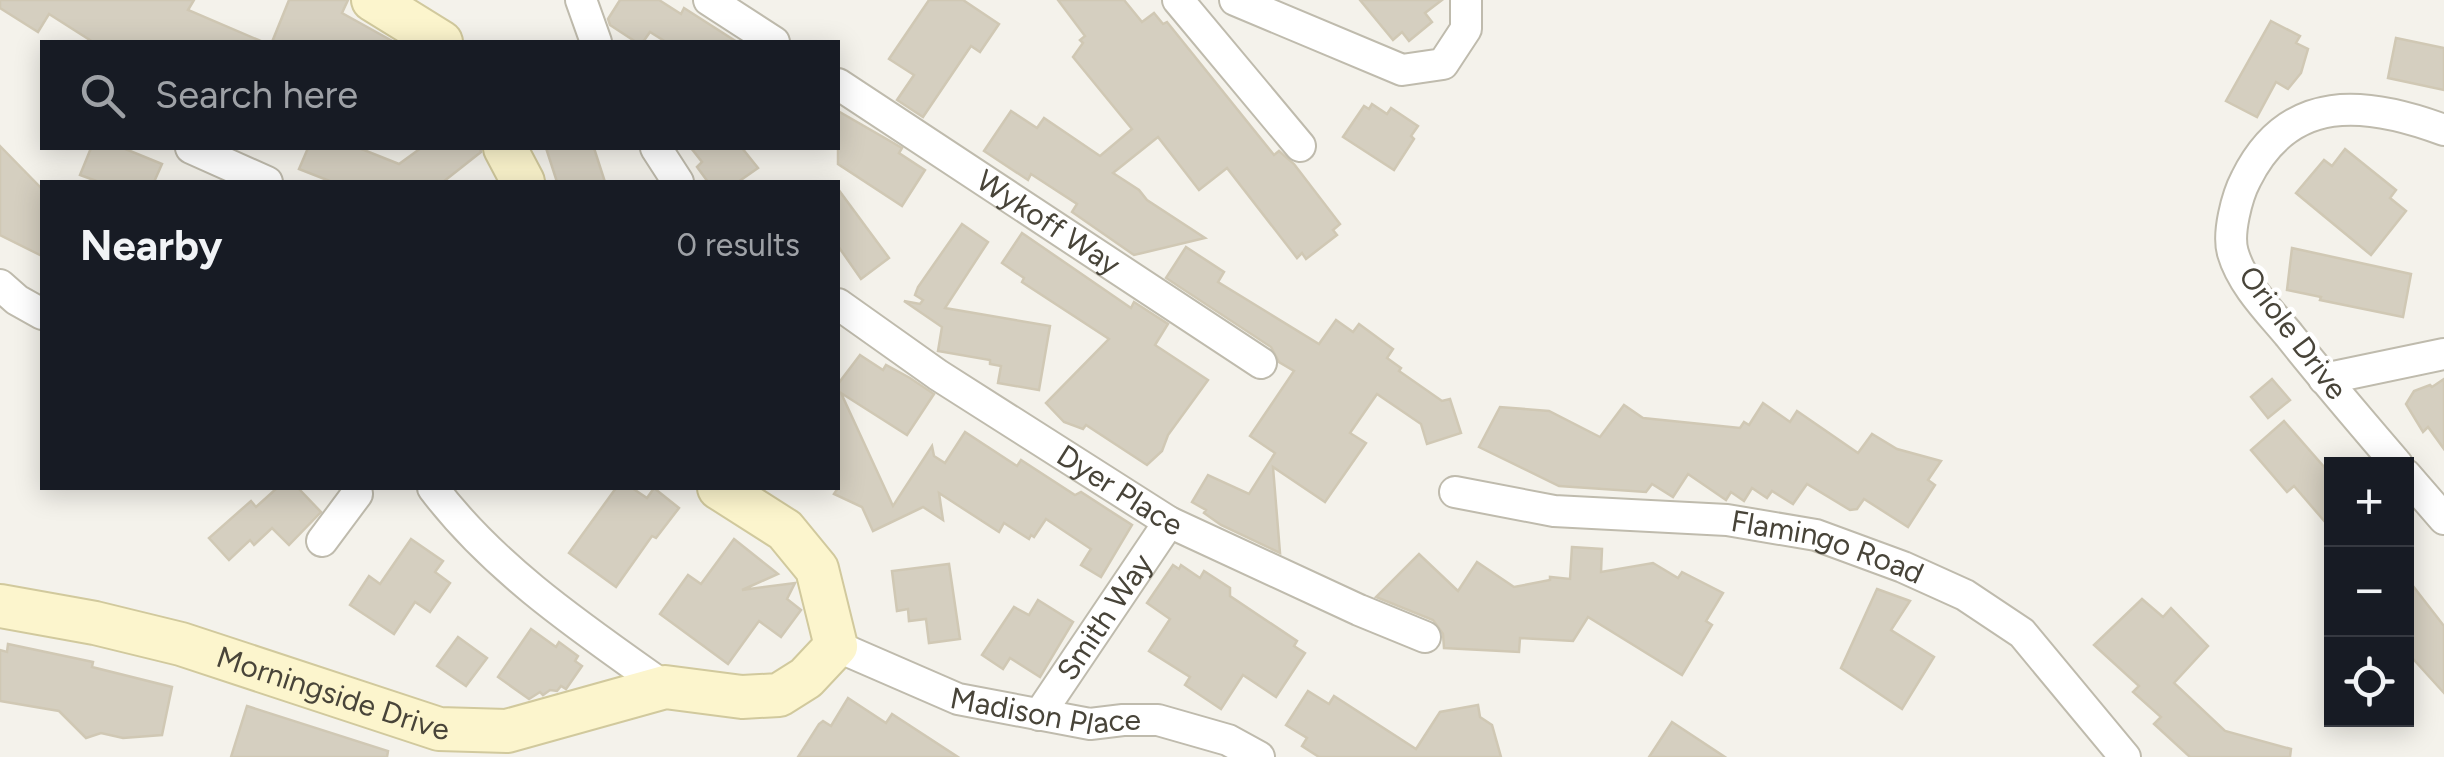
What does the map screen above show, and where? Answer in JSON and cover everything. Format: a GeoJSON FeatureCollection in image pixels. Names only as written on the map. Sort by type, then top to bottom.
{"type":"FeatureCollection","features":[{"type":"Feature","properties":{"kind":"street"},"geometry":{"type":"LineString","coordinates":[[373,0],[438,40]]}},
{"type":"Feature","properties":{"kind":"street"},"geometry":{"type":"LineString","coordinates":[[581,0],[595,40]]}},
{"type":"Feature","properties":{"kind":"street"},"geometry":{"type":"LineString","coordinates":[[709,0],[771,40]]}},
{"type":"Feature","properties":{"kind":"street"},"geometry":{"type":"LineString","coordinates":[[1178,0],[1300,146]]}},
{"type":"Feature","properties":{"kind":"street"},"geometry":{"type":"LineString","coordinates":[[1235,0],[1402,70],[1443,64],[1466,29],[1466,0]]}},
{"type":"Feature","properties":{"kind":"street","name":"Wykoff Way"},"geometry":{"type":"LineString","coordinates":[[840,85],[1261,364]]}},
{"type":"Feature","properties":{"kind":"street","name":"Oriole Drive"},"geometry":{"type":"LineString","coordinates":[[2391,457],[2254,293],[2232,251],[2236,198],[2255,162],[2287,126],[2321,114],[2355,107],[2402,114],[2444,130]]}},
{"type":"Feature","properties":{"kind":"street"},"geometry":{"type":"LineString","coordinates":[[195,150],[263,180]]}},
{"type":"Feature","properties":{"kind":"street"},"geometry":{"type":"LineString","coordinates":[[507,150],[522,180]]}},
{"type":"Feature","properties":{"kind":"street"},"geometry":{"type":"LineString","coordinates":[[657,150],[677,180]]}},
{"type":"Feature","properties":{"kind":"street"},"geometry":{"type":"LineString","coordinates":[[0,284],[17,300],[40,313]]}},
{"type":"Feature","properties":{"kind":"street","name":"Dyer Place"},"geometry":{"type":"LineString","coordinates":[[840,305],[938,374],[1169,522],[1425,637]]}},
{"type":"Feature","properties":{"kind":"street"},"geometry":{"type":"LineString","coordinates":[[2324,379],[2444,354]]}},
{"type":"Feature","properties":{"kind":"street"},"geometry":{"type":"LineString","coordinates":[[2414,484],[2444,519]]}},
{"type":"Feature","properties":{"kind":"street"},"geometry":{"type":"LineString","coordinates":[[322,541],[356,490]]}},
{"type":"Feature","properties":{"kind":"street"},"geometry":{"type":"LineString","coordinates":[[435,490],[453,513],[536,590],[574,622],[666,686],[742,697],[778,695],[806,678],[836,646],[817,568],[785,530],[722,490]]}},
{"type":"Feature","properties":{"kind":"street","name":"Flamingo Road"},"geometry":{"type":"LineString","coordinates":[[1455,492],[1554,511],[1727,520],[1816,534],[1904,568],[1965,596],[2022,633],[2125,757]]}},
{"type":"Feature","properties":{"kind":"street","name":"Smith Way"},"geometry":{"type":"LineString","coordinates":[[1039,715],[1169,522]]}},
{"type":"Feature","properties":{"kind":"street","name":"Morningside Drive"},"geometry":{"type":"LineString","coordinates":[[0,606],[181,644],[438,729],[507,731],[666,686]]}},
{"type":"Feature","properties":{"kind":"street","name":"Madison Place"},"geometry":{"type":"LineString","coordinates":[[836,646],[958,699],[1090,724],[1158,720],[1228,740],[1260,757]]}},
{"type":"Feature","properties":{"kind":"building"},"geometry":{"type":"Polygon","coordinates":[[[0,0],[194,0],[188,10],[258,40],[90,40],[49,14],[38,32],[0,8],[0,0]]]}},
{"type":"Feature","properties":{"kind":"building"},"geometry":{"type":"Polygon","coordinates":[[[289,0],[348,0],[342,13],[390,40],[273,40],[289,0]]]}},
{"type":"Feature","properties":{"kind":"building"},"geometry":{"type":"Polygon","coordinates":[[[620,0],[659,0],[681,14],[684,8],[734,40],[663,40],[650,32],[644,40],[633,40],[610,25],[608,19],[620,0]]]}},
{"type":"Feature","properties":{"kind":"building"},"geometry":{"type":"Polygon","coordinates":[[[929,0],[963,0],[999,24],[980,52],[971,46],[923,117],[897,100],[914,75],[889,59],[929,0]]]}},
{"type":"Feature","properties":{"kind":"building"},"geometry":{"type":"Polygon","coordinates":[[[1058,0],[1124,0],[1142,22],[1154,13],[1163,24],[1167,22],[1274,155],[1279,151],[1294,164],[1340,224],[1333,230],[1337,235],[1306,259],[1302,253],[1297,258],[1227,168],[1199,190],[1158,137],[1113,173],[1205,238],[1134,255],[1072,212],[1077,204],[1031,174],[1028,180],[984,151],[1011,111],[1037,128],[1044,118],[1100,156],[1132,129],[1073,57],[1085,36],[1058,0]]]}},
{"type":"Feature","properties":{"kind":"building"},"geometry":{"type":"Polygon","coordinates":[[[1360,0],[1442,0],[1425,13],[1432,22],[1409,41],[1402,32],[1393,40],[1360,0]]]}},
{"type":"Feature","properties":{"kind":"building"},"geometry":{"type":"Polygon","coordinates":[[[2271,21],[2300,36],[2296,43],[2308,49],[2301,73],[2288,89],[2276,82],[2257,117],[2226,101],[2271,21]]]}},
{"type":"Feature","properties":{"kind":"building"},"geometry":{"type":"Polygon","coordinates":[[[2396,38],[2444,48],[2444,90],[2388,78],[2396,38]]]}},
{"type":"Feature","properties":{"kind":"building"},"geometry":{"type":"Polygon","coordinates":[[[1372,104],[1387,114],[1391,108],[1418,126],[1394,170],[1343,137],[1364,106],[1369,109],[1372,104]]]}},
{"type":"Feature","properties":{"kind":"building"},"geometry":{"type":"Polygon","coordinates":[[[840,112],[902,148],[899,153],[925,170],[902,206],[838,164],[840,112]]]}},
{"type":"Feature","properties":{"kind":"building"},"geometry":{"type":"Polygon","coordinates":[[[0,146],[40,187],[40,255],[0,235],[0,146]]]}},
{"type":"Feature","properties":{"kind":"building"},"geometry":{"type":"Polygon","coordinates":[[[2345,149],[2396,190],[2390,198],[2406,211],[2371,255],[2296,193],[2324,160],[2332,166],[2345,149]]]}},
{"type":"Feature","properties":{"kind":"building"},"geometry":{"type":"Polygon","coordinates":[[[90,150],[128,150],[162,164],[155,180],[94,180],[80,175],[90,150]]]}},
{"type":"Feature","properties":{"kind":"building"},"geometry":{"type":"Polygon","coordinates":[[[307,150],[364,150],[399,164],[418,150],[481,152],[446,180],[327,180],[299,169],[307,150]]]}},
{"type":"Feature","properties":{"kind":"building"},"geometry":{"type":"Polygon","coordinates":[[[547,150],[595,150],[604,180],[556,180],[547,150]]]}},
{"type":"Feature","properties":{"kind":"building"},"geometry":{"type":"Polygon","coordinates":[[[693,150],[744,150],[758,168],[741,180],[707,180],[697,167],[702,162],[693,150]]]}},
{"type":"Feature","properties":{"kind":"building"},"geometry":{"type":"Polygon","coordinates":[[[840,192],[889,258],[861,279],[840,249],[840,192]]]}},
{"type":"Feature","properties":{"kind":"building"},"geometry":{"type":"Polygon","coordinates":[[[962,224],[988,242],[945,308],[1050,326],[1039,390],[998,383],[1001,366],[990,364],[990,360],[938,351],[942,327],[904,301],[920,304],[923,300],[915,295],[918,287],[962,224]]]}},
{"type":"Feature","properties":{"kind":"building"},"geometry":{"type":"Polygon","coordinates":[[[1022,233],[1131,308],[1134,302],[1168,324],[1155,345],[1208,380],[1168,435],[1162,451],[1147,465],[1086,425],[1083,429],[1064,422],[1046,403],[1109,339],[1022,282],[1024,278],[1002,263],[1022,233]]]}},
{"type":"Feature","properties":{"kind":"building"},"geometry":{"type":"Polygon","coordinates":[[[1186,247],[1224,272],[1218,282],[1319,344],[1336,320],[1353,332],[1359,324],[1393,349],[1387,358],[1401,368],[1399,371],[1442,401],[1450,399],[1461,433],[1427,444],[1421,424],[1377,394],[1350,433],[1366,443],[1325,502],[1273,467],[1280,553],[1221,525],[1192,502],[1208,475],[1249,494],[1275,453],[1250,436],[1294,371],[1279,362],[1271,347],[1166,278],[1186,247]]]}},
{"type":"Feature","properties":{"kind":"building"},"geometry":{"type":"Polygon","coordinates":[[[2292,248],[2411,274],[2403,317],[2287,290],[2292,248]]]}},
{"type":"Feature","properties":{"kind":"building"},"geometry":{"type":"Polygon","coordinates":[[[860,355],[883,370],[886,365],[934,394],[907,435],[841,393],[893,506],[932,446],[934,456],[945,463],[965,432],[1017,466],[1021,460],[1132,525],[1101,577],[1081,565],[1091,549],[1046,519],[1029,539],[1004,523],[999,532],[939,493],[943,520],[923,507],[873,531],[862,507],[834,494],[840,490],[840,381],[860,355]]]}},
{"type":"Feature","properties":{"kind":"building"},"geometry":{"type":"Polygon","coordinates":[[[2272,379],[2290,400],[2268,418],[2251,397],[2272,379]]]}},
{"type":"Feature","properties":{"kind":"building"},"geometry":{"type":"Polygon","coordinates":[[[2444,379],[2444,449],[2428,427],[2423,432],[2406,404],[2414,391],[2444,379]]]}},
{"type":"Feature","properties":{"kind":"building"},"geometry":{"type":"Polygon","coordinates":[[[1763,403],[1790,422],[1797,411],[1858,453],[1872,434],[1897,449],[1941,461],[1928,480],[1935,485],[1908,527],[1864,499],[1857,509],[1850,510],[1807,484],[1793,504],[1772,491],[1767,498],[1752,488],[1744,501],[1731,492],[1726,500],[1688,474],[1673,497],[1652,484],[1646,492],[1559,486],[1479,447],[1500,407],[1549,411],[1600,437],[1624,405],[1643,418],[1740,428],[1744,422],[1749,425],[1763,403]]]}},
{"type":"Feature","properties":{"kind":"building"},"geometry":{"type":"Polygon","coordinates":[[[2284,421],[2324,467],[2324,521],[2294,486],[2287,492],[2251,450],[2284,421]]]}},
{"type":"Feature","properties":{"kind":"building"},"geometry":{"type":"Polygon","coordinates":[[[275,490],[300,490],[321,512],[289,545],[272,528],[254,545],[250,540],[229,560],[209,538],[251,501],[256,507],[275,490]]]}},
{"type":"Feature","properties":{"kind":"building"},"geometry":{"type":"Polygon","coordinates":[[[615,490],[635,490],[647,498],[656,490],[679,508],[656,538],[652,536],[616,587],[569,553],[615,490]]]}},
{"type":"Feature","properties":{"kind":"building"},"geometry":{"type":"Polygon","coordinates":[[[411,539],[443,561],[435,572],[450,583],[430,612],[415,602],[394,634],[350,605],[369,576],[380,584],[411,539]]]}},
{"type":"Feature","properties":{"kind":"building"},"geometry":{"type":"Polygon","coordinates":[[[734,539],[778,574],[742,590],[795,583],[787,599],[801,610],[781,637],[759,621],[728,664],[660,614],[688,575],[701,584],[734,539]]]}},
{"type":"Feature","properties":{"kind":"building"},"geometry":{"type":"Polygon","coordinates":[[[1572,547],[1602,549],[1601,572],[1653,563],[1678,578],[1682,572],[1723,593],[1706,621],[1712,625],[1682,675],[1588,617],[1573,641],[1520,638],[1519,652],[1444,648],[1443,634],[1433,620],[1376,597],[1419,554],[1458,591],[1477,562],[1514,587],[1550,577],[1570,579],[1572,547]]]}},
{"type":"Feature","properties":{"kind":"building"},"geometry":{"type":"Polygon","coordinates":[[[949,564],[960,639],[929,643],[926,619],[909,621],[908,609],[897,611],[892,571],[949,564]]]}},
{"type":"Feature","properties":{"kind":"building"},"geometry":{"type":"Polygon","coordinates":[[[1173,565],[1179,569],[1181,565],[1200,578],[1204,571],[1230,588],[1230,596],[1297,641],[1294,646],[1305,653],[1276,697],[1243,675],[1221,709],[1185,685],[1190,677],[1149,651],[1170,619],[1147,603],[1173,565]]]}},
{"type":"Feature","properties":{"kind":"building"},"geometry":{"type":"Polygon","coordinates":[[[2414,587],[2444,626],[2444,693],[2414,660],[2414,587]]]}},
{"type":"Feature","properties":{"kind":"building"},"geometry":{"type":"Polygon","coordinates":[[[1877,589],[1910,601],[1891,630],[1934,657],[1902,709],[1841,668],[1877,589]]]}},
{"type":"Feature","properties":{"kind":"building"},"geometry":{"type":"Polygon","coordinates":[[[2142,599],[2163,617],[2171,608],[2208,646],[2174,683],[2225,731],[2291,749],[2290,757],[2190,757],[2154,724],[2161,717],[2133,692],[2139,686],[2094,645],[2142,599]]]}},
{"type":"Feature","properties":{"kind":"building"},"geometry":{"type":"Polygon","coordinates":[[[1038,600],[1073,622],[1040,677],[1010,658],[1003,669],[982,655],[1014,607],[1029,615],[1038,600]]]}},
{"type":"Feature","properties":{"kind":"building"},"geometry":{"type":"Polygon","coordinates":[[[531,629],[556,647],[559,642],[578,656],[575,661],[582,666],[566,689],[561,686],[557,691],[543,695],[540,692],[529,699],[498,677],[531,629]]]}},
{"type":"Feature","properties":{"kind":"building"},"geometry":{"type":"Polygon","coordinates":[[[458,637],[487,658],[466,686],[437,666],[458,637]]]}},
{"type":"Feature","properties":{"kind":"building"},"geometry":{"type":"Polygon","coordinates":[[[8,644],[93,662],[92,667],[172,687],[162,735],[123,738],[101,733],[86,738],[59,711],[0,701],[0,650],[7,652],[8,644]]]}},
{"type":"Feature","properties":{"kind":"building"},"geometry":{"type":"Polygon","coordinates":[[[1308,691],[1329,704],[1334,696],[1416,749],[1440,712],[1478,705],[1480,717],[1492,725],[1501,757],[1319,757],[1302,746],[1307,738],[1286,725],[1308,691]]]}},
{"type":"Feature","properties":{"kind":"building"},"geometry":{"type":"Polygon","coordinates":[[[848,698],[886,723],[892,714],[958,757],[798,757],[819,724],[823,721],[831,726],[848,698]]]}},
{"type":"Feature","properties":{"kind":"building"},"geometry":{"type":"Polygon","coordinates":[[[247,706],[388,751],[387,757],[231,757],[247,706]]]}},
{"type":"Feature","properties":{"kind":"building"},"geometry":{"type":"Polygon","coordinates":[[[1672,722],[1725,757],[1649,757],[1672,722]]]}}]}
